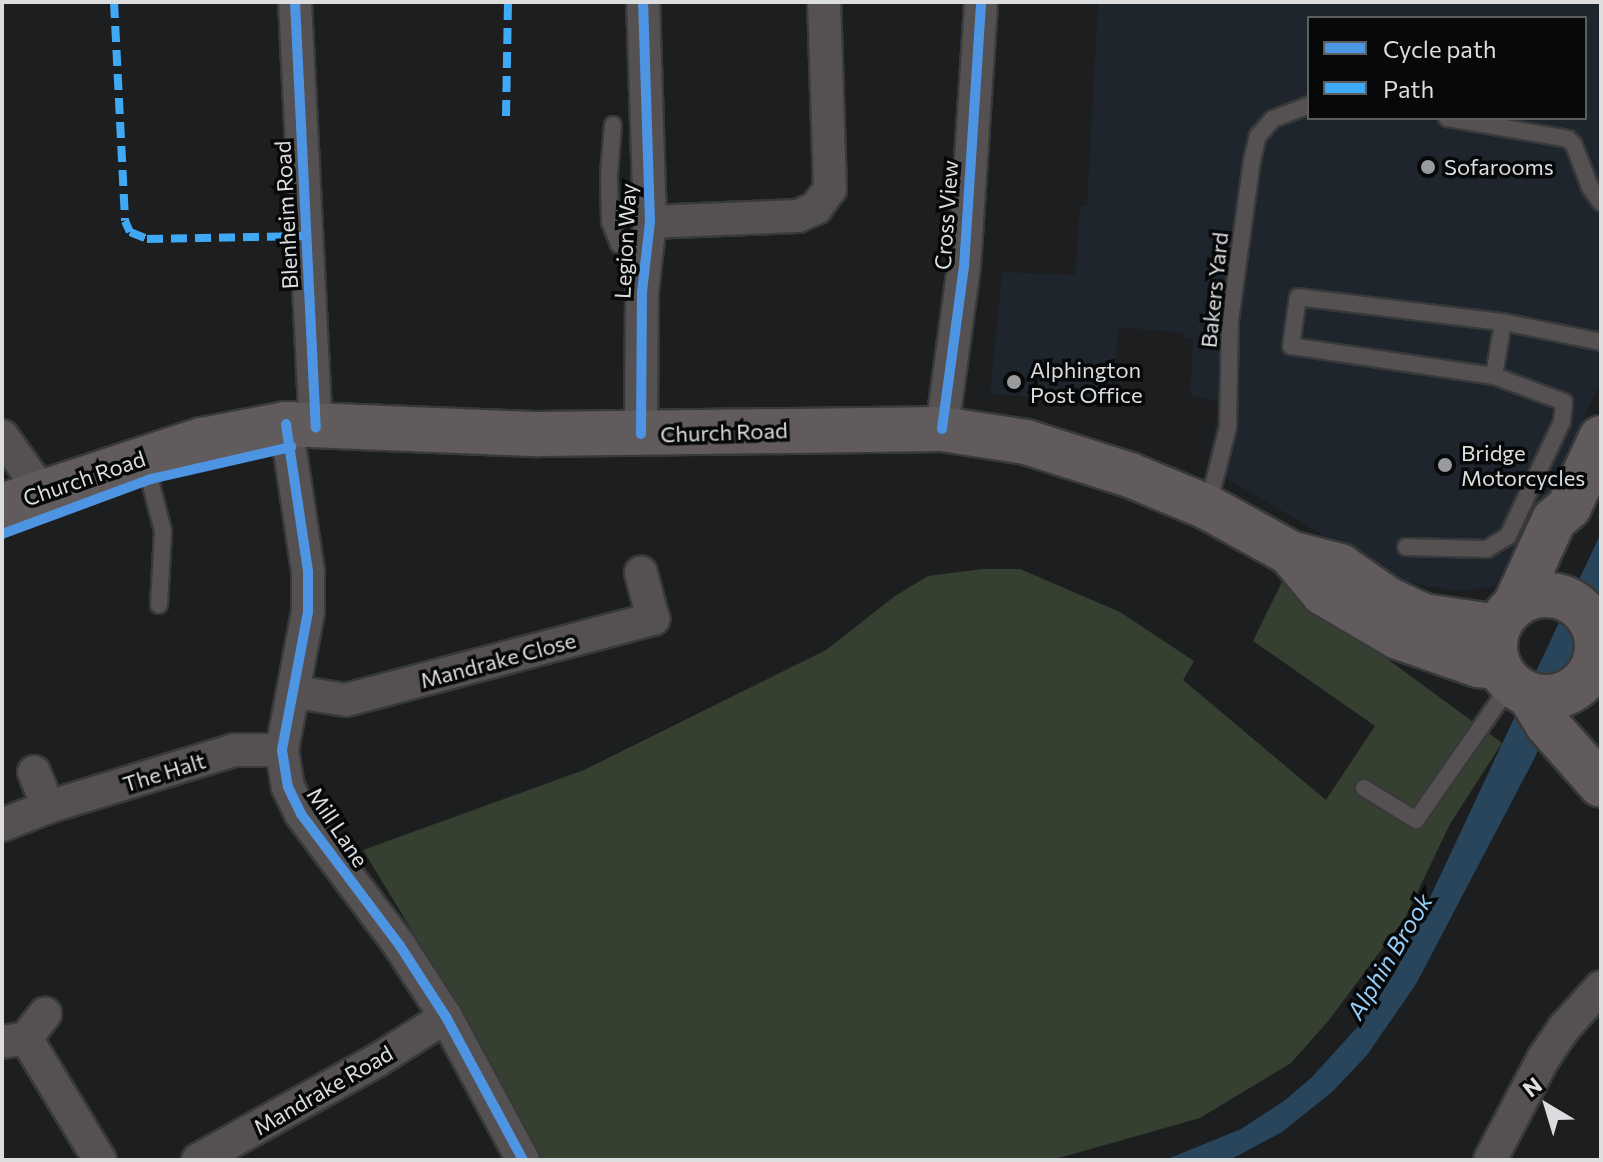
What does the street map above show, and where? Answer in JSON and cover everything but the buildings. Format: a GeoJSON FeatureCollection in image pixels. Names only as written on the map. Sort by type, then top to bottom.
{"type":"FeatureCollection","features":[{"type":"Feature","properties":{"kind":"main road","name":"Church Road"},"geometry":{"type":"LineString","coordinates":[[2,506],[144,457],[247,429],[301,425],[641,434],[812,428],[942,429],[1026,442],[1076,456],[1207,507],[1290,553],[1323,593],[1398,637],[1478,665],[1510,655]]}},
{"type":"Feature","properties":{"kind":"main road"},"geometry":{"type":"LineString","coordinates":[[1589,472],[1572,528],[1590,643],[1585,730],[1601,774]]}},
{"type":"Feature","properties":{"kind":"main road"},"geometry":{"type":"LineString","coordinates":[[1589,472],[1554,520],[1510,655],[1547,724],[1601,785]]}},
{"type":"Feature","properties":{"kind":"main road"},"geometry":{"type":"LineString","coordinates":[[1510,655],[1540,595],[1590,643]]}},
{"type":"Feature","properties":{"kind":"main road"},"geometry":{"type":"LineString","coordinates":[[1510,655],[1551,697],[1565,694],[1590,643]]}},
{"type":"Feature","properties":{"kind":"street","name":"Blenheim Road"},"geometry":{"type":"LineString","coordinates":[[295,2],[301,425]]}},
{"type":"Feature","properties":{"kind":"street","name":"Legion Way"},"geometry":{"type":"LineString","coordinates":[[641,434],[642,292],[650,236],[643,2]]}},
{"type":"Feature","properties":{"kind":"street","name":"Legion Way"},"geometry":{"type":"LineString","coordinates":[[650,236],[798,216],[816,208],[830,189],[824,2]]}},
{"type":"Feature","properties":{"kind":"street","name":"Cross View"},"geometry":{"type":"LineString","coordinates":[[942,429],[964,267],[981,2]]}},
{"type":"Feature","properties":{"kind":"street","name":"Mill Lane"},"geometry":{"type":"LineString","coordinates":[[301,425],[308,612],[282,750],[288,787],[301,814],[400,946],[446,1017],[523,1160]]}},
{"type":"Feature","properties":{"kind":"street"},"geometry":{"type":"LineString","coordinates":[[2,436],[43,493]]}},
{"type":"Feature","properties":{"kind":"street","name":"Mandrake Close"},"geometry":{"type":"LineString","coordinates":[[295,692],[346,700],[653,619],[641,573]]}},
{"type":"Feature","properties":{"kind":"street","name":"The Halt"},"geometry":{"type":"LineString","coordinates":[[2,825],[48,807],[235,750],[282,750]]}},
{"type":"Feature","properties":{"kind":"street"},"geometry":{"type":"LineString","coordinates":[[34,772],[48,807]]}},
{"type":"Feature","properties":{"kind":"street"},"geometry":{"type":"LineString","coordinates":[[1490,1160],[1543,1059],[1564,1028],[1601,987]]}},
{"type":"Feature","properties":{"kind":"street","name":"Mandrake Road"},"geometry":{"type":"LineString","coordinates":[[198,1160],[376,1061],[446,1017]]}},
{"type":"Feature","properties":{"kind":"street"},"geometry":{"type":"LineString","coordinates":[[25,1031],[100,1160]]}},
{"type":"Feature","properties":{"kind":"lane","name":"Bakers Yard"},"geometry":{"type":"LineString","coordinates":[[1207,507],[1228,427],[1230,321],[1258,136],[1273,119],[1307,106]]}},
{"type":"Feature","properties":{"kind":"lane"},"geometry":{"type":"LineString","coordinates":[[1459,120],[1568,139],[1574,145],[1590,187],[1601,203]]}},
{"type":"Feature","properties":{"kind":"lane"},"geometry":{"type":"LineString","coordinates":[[613,125],[609,175],[610,222],[619,244],[650,236]]}},
{"type":"Feature","properties":{"kind":"lane"},"geometry":{"type":"LineString","coordinates":[[1406,547],[1487,549],[1508,536],[1562,422],[1564,402],[1494,376],[1291,346],[1298,297],[1503,322],[1601,342]]}},
{"type":"Feature","properties":{"kind":"lane"},"geometry":{"type":"LineString","coordinates":[[1494,376],[1503,322]]}},
{"type":"Feature","properties":{"kind":"lane"},"geometry":{"type":"LineString","coordinates":[[144,457],[163,531],[159,605]]}},
{"type":"Feature","properties":{"kind":"lane"},"geometry":{"type":"LineString","coordinates":[[1364,788],[1416,820],[1510,655]]}},
{"type":"Feature","properties":{"kind":"shaded area"},"geometry":{"type":"Polygon","coordinates":[[[1098,2],[1601,2],[1601,381],[1548,495],[1494,587],[1457,591],[1402,581],[1207,467],[1220,402],[1190,395],[1193,340],[1185,338],[1183,333],[1119,327],[1112,384],[1105,403],[990,394],[1002,272],[1075,275],[1080,207],[1087,206],[1098,2]]]}},
{"type":"Feature","properties":{"kind":"green space"},"geometry":{"type":"Polygon","coordinates":[[[982,569],[1020,569],[1120,612],[1194,661],[1183,680],[1326,800],[1375,726],[1253,641],[1282,582],[1502,743],[1450,824],[1405,918],[1329,1020],[1291,1063],[1200,1118],[1052,1160],[538,1160],[476,1036],[363,850],[584,770],[826,650],[895,596],[928,576],[982,569]]]}},
{"type":"Feature","properties":{"kind":"water"},"geometry":{"type":"Polygon","coordinates":[[[1601,533],[1601,621],[1531,765],[1416,984],[1367,1055],[1332,1092],[1282,1132],[1239,1155],[1229,1160],[1165,1160],[1241,1129],[1284,1101],[1312,1077],[1362,1022],[1395,972],[1601,533]]]}},
{"type":"Feature","properties":{"kind":"marked path"},"geometry":{"type":"LineString","coordinates":[[114,2],[125,221],[130,232],[147,239],[307,236]]}},
{"type":"Feature","properties":{"kind":"marked path"},"geometry":{"type":"LineString","coordinates":[[506,116],[508,2]]}},
{"type":"Feature","properties":{"kind":"cycle path"},"geometry":{"type":"LineString","coordinates":[[295,2],[316,427]]}},
{"type":"Feature","properties":{"kind":"cycle path"},"geometry":{"type":"LineString","coordinates":[[641,434],[642,292],[650,222],[643,2]]}},
{"type":"Feature","properties":{"kind":"cycle path"},"geometry":{"type":"LineString","coordinates":[[942,429],[964,267],[981,2]]}},
{"type":"Feature","properties":{"kind":"cycle path"},"geometry":{"type":"LineString","coordinates":[[286,424],[308,572],[308,612],[282,750],[288,787],[301,814],[400,946],[446,1017],[523,1160]]}},
{"type":"Feature","properties":{"kind":"cycle path"},"geometry":{"type":"LineString","coordinates":[[2,534],[151,479],[291,447]]}},
{"type":"Feature","properties":{"kind":"place","name":"Sofarooms"},"geometry":{"type":"Point","coordinates":[1428,167]}},
{"type":"Feature","properties":{"kind":"place","name":"Alphington Post Office"},"geometry":{"type":"Point","coordinates":[1014,382]}},
{"type":"Feature","properties":{"kind":"place","name":"Bridge Motorcycles"},"geometry":{"type":"Point","coordinates":[1445,465]}},
{"type":"Feature","properties":{"kind":"water label","name":"Alphin Brook"},"geometry":{"type":"Point","coordinates":[1389,956]}}]}
